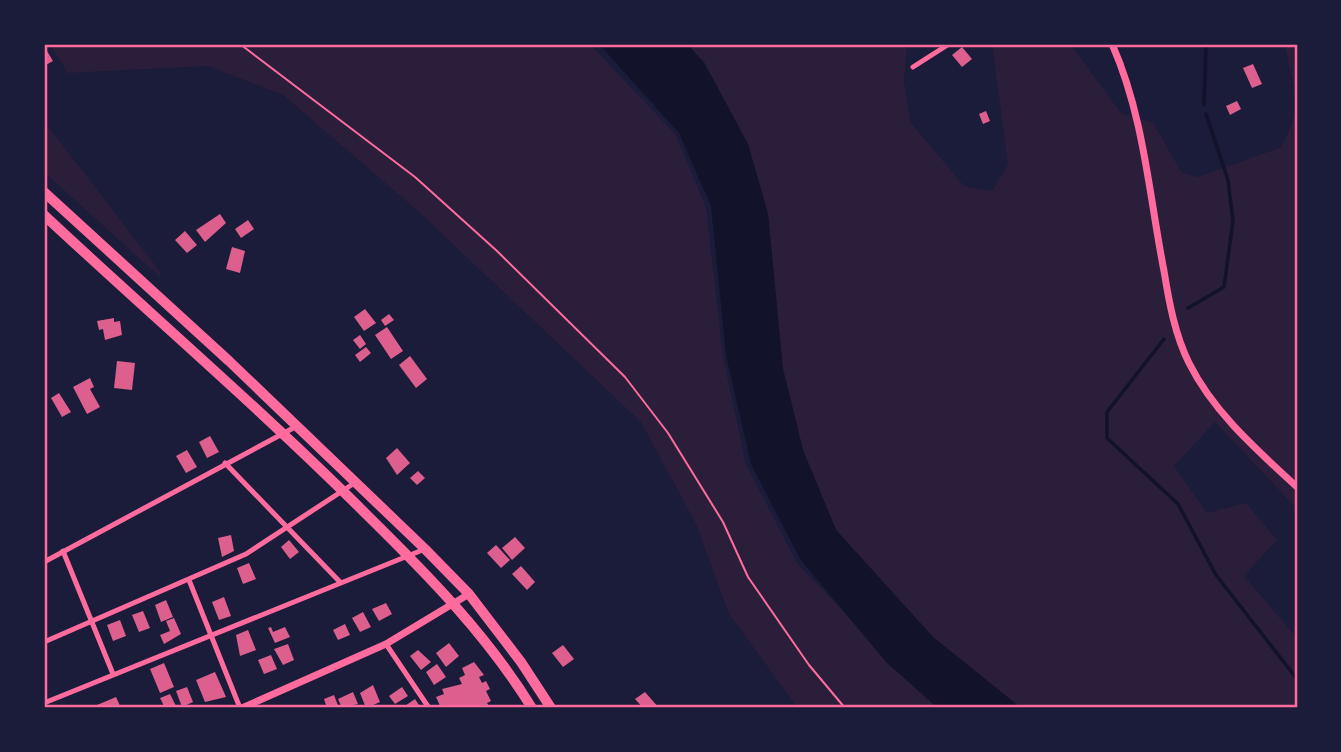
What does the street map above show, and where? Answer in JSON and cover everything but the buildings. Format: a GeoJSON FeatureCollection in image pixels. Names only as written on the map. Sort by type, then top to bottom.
{"type":"FeatureCollection","features":[{"type":"Feature","properties":{"kind":"highway"},"geometry":{"type":"LineString","coordinates":[[44,192],[297,426],[425,549],[469,594],[521,662],[551,708]]}},
{"type":"Feature","properties":{"kind":"highway"},"geometry":{"type":"LineString","coordinates":[[44,215],[282,433],[409,555],[454,604],[508,670],[532,708]]}},
{"type":"Feature","properties":{"kind":"street"},"geometry":{"type":"LineString","coordinates":[[913,67],[949,44]]}},
{"type":"Feature","properties":{"kind":"street"},"geometry":{"type":"LineString","coordinates":[[1112,44],[1135,108],[1172,313],[1188,362],[1213,402],[1250,444],[1297,486]]}},
{"type":"Feature","properties":{"kind":"street"},"geometry":{"type":"LineString","coordinates":[[44,562],[297,426]]}},
{"type":"Feature","properties":{"kind":"street"},"geometry":{"type":"LineString","coordinates":[[225,463],[340,582]]}},
{"type":"Feature","properties":{"kind":"street"},"geometry":{"type":"LineString","coordinates":[[44,642],[246,554],[288,530],[356,482]]}},
{"type":"Feature","properties":{"kind":"street"},"geometry":{"type":"LineString","coordinates":[[44,703],[209,634],[425,549]]}},
{"type":"Feature","properties":{"kind":"street"},"geometry":{"type":"LineString","coordinates":[[63,551],[113,674]]}},
{"type":"Feature","properties":{"kind":"street"},"geometry":{"type":"LineString","coordinates":[[189,580],[241,708],[386,644],[469,594]]}},
{"type":"Feature","properties":{"kind":"street"},"geometry":{"type":"LineString","coordinates":[[386,644],[429,708]]}},
{"type":"Feature","properties":{"kind":"path"},"geometry":{"type":"LineString","coordinates":[[240,44],[415,177],[497,251],[625,377],[668,433],[689,466],[723,522],[748,577],[809,665],[845,708]]}},
{"type":"Feature","properties":{"kind":"shaded area"},"geometry":{"type":"Polygon","coordinates":[[[49,44],[590,44],[676,135],[706,207],[723,357],[746,464],[797,563],[936,708],[798,708],[729,614],[696,524],[641,422],[419,212],[283,95],[208,66],[68,73],[49,44]]]}},
{"type":"Feature","properties":{"kind":"shaded area"},"geometry":{"type":"Polygon","coordinates":[[[599,44],[687,44],[704,63],[748,144],[768,214],[783,369],[803,450],[836,530],[933,637],[1021,708],[938,708],[887,663],[800,559],[751,464],[726,355],[711,206],[679,133],[599,44]]]}},
{"type":"Feature","properties":{"kind":"shaded area"},"geometry":{"type":"Polygon","coordinates":[[[687,44],[907,44],[904,82],[911,123],[964,186],[992,191],[1008,164],[992,44],[1070,44],[1121,113],[1153,123],[1182,173],[1198,177],[1282,147],[1297,110],[1297,509],[1215,422],[1174,466],[1207,513],[1246,503],[1277,540],[1244,576],[1297,638],[1297,708],[1021,708],[933,637],[836,530],[803,450],[783,369],[768,214],[748,144],[705,63],[687,44]]]}},
{"type":"Feature","properties":{"kind":"shaded area"},"geometry":{"type":"Polygon","coordinates":[[[1284,44],[1297,44],[1297,100],[1284,44]]]}},
{"type":"Feature","properties":{"kind":"shaded area"},"geometry":{"type":"Polygon","coordinates":[[[44,121],[161,273],[160,277],[44,172],[44,121]]]}},
{"type":"Feature","properties":{"kind":"waterway"},"geometry":{"type":"LineString","coordinates":[[1204,105],[1206,44]]}},
{"type":"Feature","properties":{"kind":"waterway"},"geometry":{"type":"LineString","coordinates":[[1188,308],[1224,287],[1233,221],[1228,180],[1206,114]]}},
{"type":"Feature","properties":{"kind":"waterway"},"geometry":{"type":"LineString","coordinates":[[1164,339],[1107,412],[1107,438],[1178,504],[1216,575],[1297,679]]}}]}
